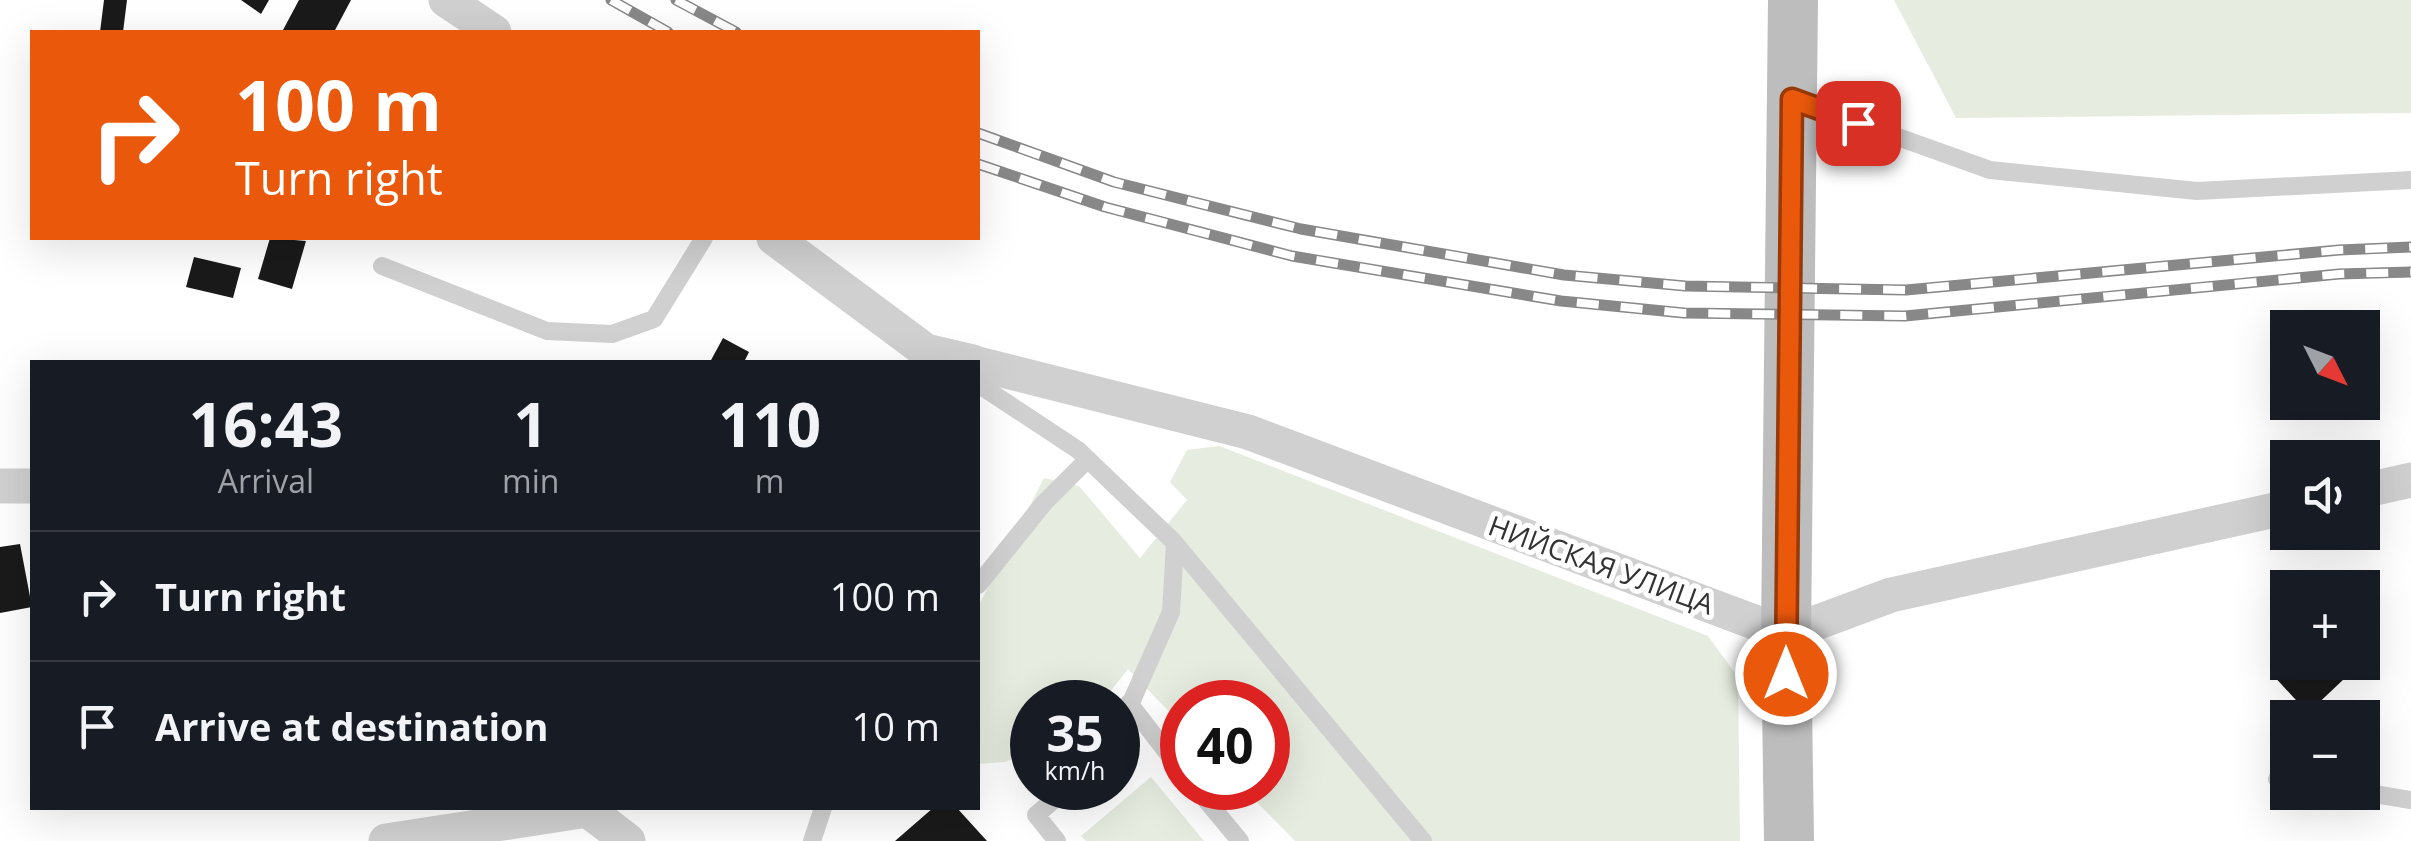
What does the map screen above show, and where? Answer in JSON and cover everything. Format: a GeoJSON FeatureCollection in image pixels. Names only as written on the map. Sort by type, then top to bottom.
{"type":"FeatureCollection","features":[{"type":"Feature","properties":{"kind":"street"},"geometry":{"type":"LineString","coordinates":[[446,0],[491,30]]}},
{"type":"Feature","properties":{"kind":"street"},"geometry":{"type":"LineString","coordinates":[[1789,841],[1786,634],[1793,0]]}},
{"type":"Feature","properties":{"kind":"street","name":"НИЙСКАЯ УЛИЦА"},"geometry":{"type":"LineString","coordinates":[[777,240],[936,356]]}},
{"type":"Feature","properties":{"kind":"street","name":"НИЙСКАЯ УЛИЦА"},"geometry":{"type":"LineString","coordinates":[[980,364],[1248,432],[1786,634]]}},
{"type":"Feature","properties":{"kind":"street"},"geometry":{"type":"LineString","coordinates":[[2380,486],[2411,480]]}},
{"type":"Feature","properties":{"kind":"street"},"geometry":{"type":"LineString","coordinates":[[0,486],[30,486]]}},
{"type":"Feature","properties":{"kind":"street"},"geometry":{"type":"LineString","coordinates":[[1786,634],[1891,594],[2270,511]]}},
{"type":"Feature","properties":{"kind":"street"},"geometry":{"type":"LineString","coordinates":[[386,841],[580,810]]}},
{"type":"Feature","properties":{"kind":"street"},"geometry":{"type":"LineString","coordinates":[[587,810],[628,841]]}},
{"type":"Feature","properties":{"kind":"lane"},"geometry":{"type":"LineString","coordinates":[[1792,99],[1990,170],[2197,191],[2411,180]]}},
{"type":"Feature","properties":{"kind":"lane"},"geometry":{"type":"LineString","coordinates":[[382,266],[547,330],[612,334],[654,319],[703,240]]}},
{"type":"Feature","properties":{"kind":"lane"},"geometry":{"type":"LineString","coordinates":[[980,385],[1088,459],[1175,544],[1424,841]]}},
{"type":"Feature","properties":{"kind":"lane"},"geometry":{"type":"LineString","coordinates":[[980,583],[1044,503],[1088,459]]}},
{"type":"Feature","properties":{"kind":"lane"},"geometry":{"type":"LineString","coordinates":[[1140,680],[1171,612],[1175,544]]}},
{"type":"Feature","properties":{"kind":"lane"},"geometry":{"type":"LineString","coordinates":[[1140,717],[1160,743]]}},
{"type":"Feature","properties":{"kind":"lane"},"geometry":{"type":"LineString","coordinates":[[2380,795],[2411,800]]}},
{"type":"Feature","properties":{"kind":"lane"},"geometry":{"type":"LineString","coordinates":[[812,841],[822,810]]}},
{"type":"Feature","properties":{"kind":"lane"},"geometry":{"type":"LineString","coordinates":[[1043,810],[1036,816],[1057,841]]}},
{"type":"Feature","properties":{"kind":"lane"},"geometry":{"type":"LineString","coordinates":[[1214,810],[1240,841]]}},
{"type":"Feature","properties":{"kind":"shaded area"},"geometry":{"type":"Polygon","coordinates":[[[1894,0],[2411,0],[2411,113],[1956,118],[1894,0]]]}},
{"type":"Feature","properties":{"kind":"shaded area"},"geometry":{"type":"Polygon","coordinates":[[[1219,446],[1708,636],[1738,677],[1740,841],[1295,841],[1265,810],[1290,810],[1290,680],[1160,680],[1160,702],[1128,669],[1119,680],[1010,680],[1010,760],[980,764],[980,603],[1044,478],[1079,486],[1140,558],[1187,500],[1170,482],[1187,450],[1219,446]]]}},
{"type":"Feature","properties":{"kind":"shaded area"},"geometry":{"type":"Polygon","coordinates":[[[1151,777],[1160,788],[1160,810],[1178,810],[1204,841],[1086,841],[1081,836],[1112,810],[1140,810],[1140,786],[1151,777]]]}},
{"type":"Feature","properties":{"kind":"building"},"geometry":{"type":"Polygon","coordinates":[[[104,0],[127,0],[123,30],[100,30],[104,0]]]}},
{"type":"Feature","properties":{"kind":"building"},"geometry":{"type":"Polygon","coordinates":[[[241,0],[269,0],[261,14],[241,0]]]}},
{"type":"Feature","properties":{"kind":"building"},"geometry":{"type":"Polygon","coordinates":[[[299,0],[351,0],[335,30],[283,30],[299,0]]]}},
{"type":"Feature","properties":{"kind":"building"},"geometry":{"type":"Polygon","coordinates":[[[269,240],[306,241],[292,289],[258,279],[269,240]]]}},
{"type":"Feature","properties":{"kind":"building"},"geometry":{"type":"Polygon","coordinates":[[[194,257],[241,268],[233,298],[186,287],[194,257]]]}},
{"type":"Feature","properties":{"kind":"building"},"geometry":{"type":"Polygon","coordinates":[[[723,338],[749,352],[745,360],[711,360],[723,338]]]}},
{"type":"Feature","properties":{"kind":"building"},"geometry":{"type":"Polygon","coordinates":[[[20,544],[30,607],[0,613],[0,547],[20,544]]]}},
{"type":"Feature","properties":{"kind":"building"},"geometry":{"type":"Polygon","coordinates":[[[2277,680],[2343,680],[2322,700],[2296,700],[2277,680]]]}},
{"type":"Feature","properties":{"kind":"building"},"geometry":{"type":"Polygon","coordinates":[[[931,810],[959,810],[987,841],[895,841],[931,810]]]}},
{"type":"Feature","properties":{"kind":"railway"},"geometry":{"type":"LineString","coordinates":[[611,0],[664,30]]}},
{"type":"Feature","properties":{"kind":"railway"},"geometry":{"type":"LineString","coordinates":[[676,0],[732,30]]}},
{"type":"Feature","properties":{"kind":"railway"},"geometry":{"type":"LineString","coordinates":[[980,134],[1114,182],[1301,229],[1564,275],[1685,286],[1906,290],[2339,250],[2411,247]]}},
{"type":"Feature","properties":{"kind":"railway"},"geometry":{"type":"LineString","coordinates":[[980,165],[1105,207],[1292,256],[1561,301],[1684,313],[1905,316],[2339,274],[2411,272]]}},
{"type":"Feature","properties":{"kind":"route"},"geometry":{"type":"LineString","coordinates":[[1786,674],[1792,99],[1858,123]]}}]}
